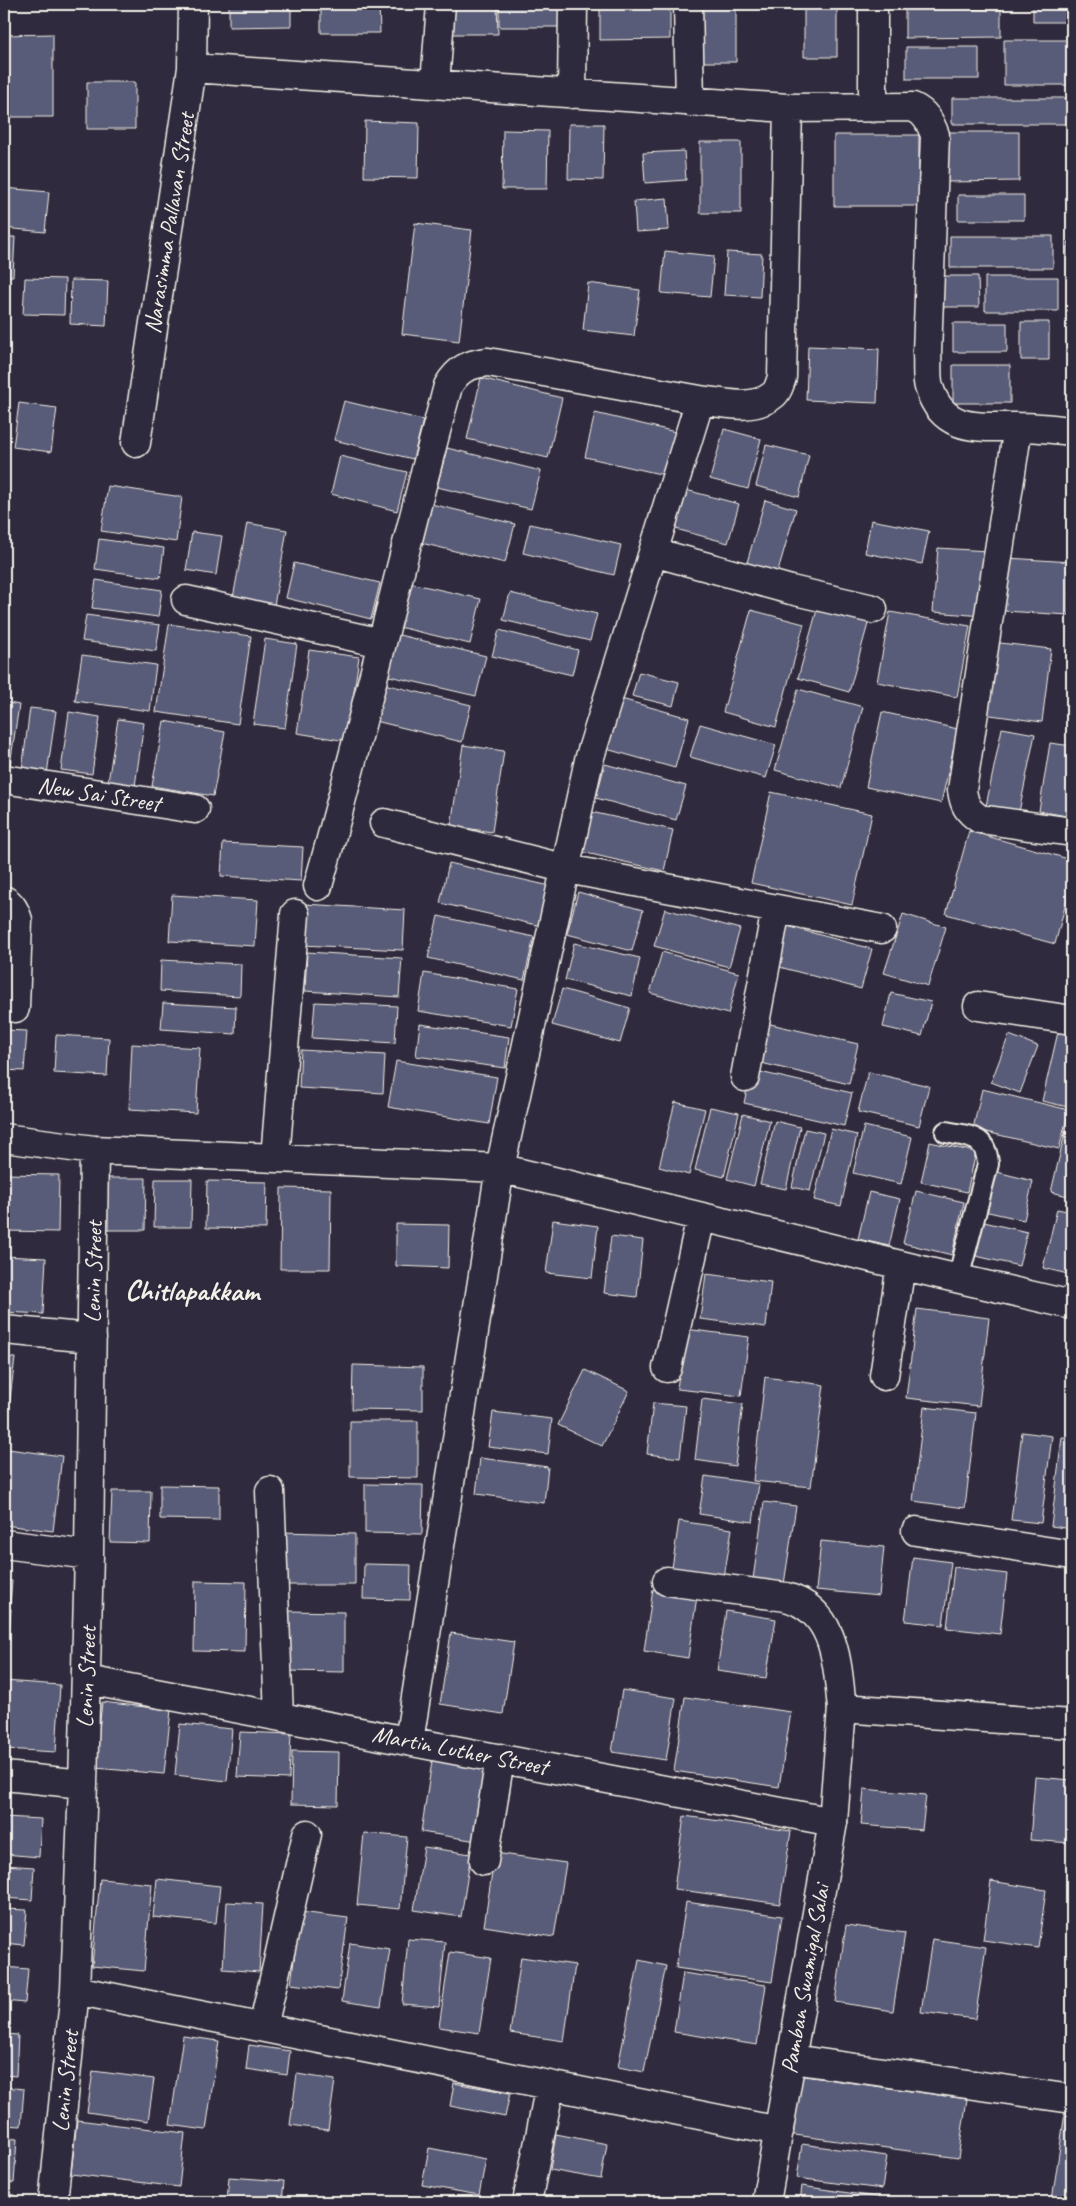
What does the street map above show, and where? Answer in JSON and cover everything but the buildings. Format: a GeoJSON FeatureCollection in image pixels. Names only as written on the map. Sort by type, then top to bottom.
{"type":"FeatureCollection","features":[{"type":"Feature","properties":{"kind":"street","name":"Narasimma Pallavan Street"},"geometry":{"type":"LineString","coordinates":[[136,442],[192,68],[193,4]]}},
{"type":"Feature","properties":{"kind":"street"},"geometry":{"type":"LineString","coordinates":[[435,84],[440,4]]}},
{"type":"Feature","properties":{"kind":"street"},"geometry":{"type":"LineString","coordinates":[[572,94],[573,4]]}},
{"type":"Feature","properties":{"kind":"street"},"geometry":{"type":"LineString","coordinates":[[688,4],[690,102]]}},
{"type":"Feature","properties":{"kind":"street"},"geometry":{"type":"LineString","coordinates":[[873,4],[873,108]]}},
{"type":"Feature","properties":{"kind":"street"},"geometry":{"type":"LineString","coordinates":[[192,68],[788,108],[912,107],[922,112],[930,121],[935,135],[927,352],[928,387],[940,408],[951,420],[975,427],[1018,427],[1072,431]]}},
{"type":"Feature","properties":{"kind":"street"},"geometry":{"type":"LineString","coordinates":[[318,886],[354,759],[412,521],[448,386],[456,373],[466,366],[488,362],[730,404],[759,403],[775,394],[782,377],[788,108]]}},
{"type":"Feature","properties":{"kind":"street"},"geometry":{"type":"LineString","coordinates":[[409,1740],[500,1168],[567,869],[589,760],[700,400]]}},
{"type":"Feature","properties":{"kind":"street"},"geometry":{"type":"LineString","coordinates":[[1018,427],[962,790],[964,804],[969,813],[980,819],[1072,832]]}},
{"type":"Feature","properties":{"kind":"street"},"geometry":{"type":"LineString","coordinates":[[653,552],[791,590],[873,609]]}},
{"type":"Feature","properties":{"kind":"street"},"geometry":{"type":"LineString","coordinates":[[186,600],[382,643]]}},
{"type":"Feature","properties":{"kind":"street","name":"New Sai Street"},"geometry":{"type":"LineString","coordinates":[[4,779],[195,809]]}},
{"type":"Feature","properties":{"kind":"street"},"geometry":{"type":"LineString","coordinates":[[384,823],[567,869],[882,929]]}},
{"type":"Feature","properties":{"kind":"street"},"geometry":{"type":"LineString","coordinates":[[4,900],[15,911],[18,920],[15,1008]]}},
{"type":"Feature","properties":{"kind":"street"},"geometry":{"type":"LineString","coordinates":[[745,1077],[776,909]]}},
{"type":"Feature","properties":{"kind":"street"},"geometry":{"type":"LineString","coordinates":[[275,1158],[295,914]]}},
{"type":"Feature","properties":{"kind":"street"},"geometry":{"type":"LineString","coordinates":[[978,1006],[1072,1020]]}},
{"type":"Feature","properties":{"kind":"street"},"geometry":{"type":"LineString","coordinates":[[4,1138],[94,1150],[500,1168],[1072,1305]]}},
{"type":"Feature","properties":{"kind":"street","name":"Lenin Street"},"geometry":{"type":"LineString","coordinates":[[53,2202],[75,1990],[90,1555],[94,1150]]}},
{"type":"Feature","properties":{"kind":"street"},"geometry":{"type":"LineString","coordinates":[[667,1368],[701,1217]]}},
{"type":"Feature","properties":{"kind":"street"},"geometry":{"type":"LineString","coordinates":[[884,1376],[901,1265]]}},
{"type":"Feature","properties":{"kind":"street"},"geometry":{"type":"LineString","coordinates":[[4,1330],[92,1338]]}},
{"type":"Feature","properties":{"kind":"street"},"geometry":{"type":"LineString","coordinates":[[270,1491],[279,1716]]}},
{"type":"Feature","properties":{"kind":"street"},"geometry":{"type":"LineString","coordinates":[[916,1531],[1072,1555]]}},
{"type":"Feature","properties":{"kind":"street"},"geometry":{"type":"LineString","coordinates":[[4,1544],[90,1555]]}},
{"type":"Feature","properties":{"kind":"street","name":"Pamban Swamigal Salai"},"geometry":{"type":"LineString","coordinates":[[667,1581],[798,1600],[809,1608],[826,1629],[836,1652],[842,1708],[832,1822],[766,2202]]}},
{"type":"Feature","properties":{"kind":"street","name":"Martin Luther Street"},"geometry":{"type":"LineString","coordinates":[[87,1680],[832,1822]]}},
{"type":"Feature","properties":{"kind":"street"},"geometry":{"type":"LineString","coordinates":[[842,1708],[1072,1724]]}},
{"type":"Feature","properties":{"kind":"street"},"geometry":{"type":"LineString","coordinates":[[484,1861],[500,1758]]}},
{"type":"Feature","properties":{"kind":"street"},"geometry":{"type":"LineString","coordinates":[[4,1776],[83,1784]]}},
{"type":"Feature","properties":{"kind":"street"},"geometry":{"type":"LineString","coordinates":[[263,2027],[307,1834]]}},
{"type":"Feature","properties":{"kind":"street"},"geometry":{"type":"LineString","coordinates":[[75,1990],[779,2131]]}},
{"type":"Feature","properties":{"kind":"street"},"geometry":{"type":"LineString","coordinates":[[792,2059],[1072,2099]]}},
{"type":"Feature","properties":{"kind":"street"},"geometry":{"type":"LineString","coordinates":[[527,2202],[550,2085]]}},
{"type":"Feature","properties":{"kind":"lane"},"geometry":{"type":"LineString","coordinates":[[946,1132],[978,1139],[987,1150],[988,1164],[958,1279]]}},
{"type":"Feature","properties":{"kind":"district","name":"Chitlapakkam"},"geometry":{"type":"Point","coordinates":[192,1290]}}]}
